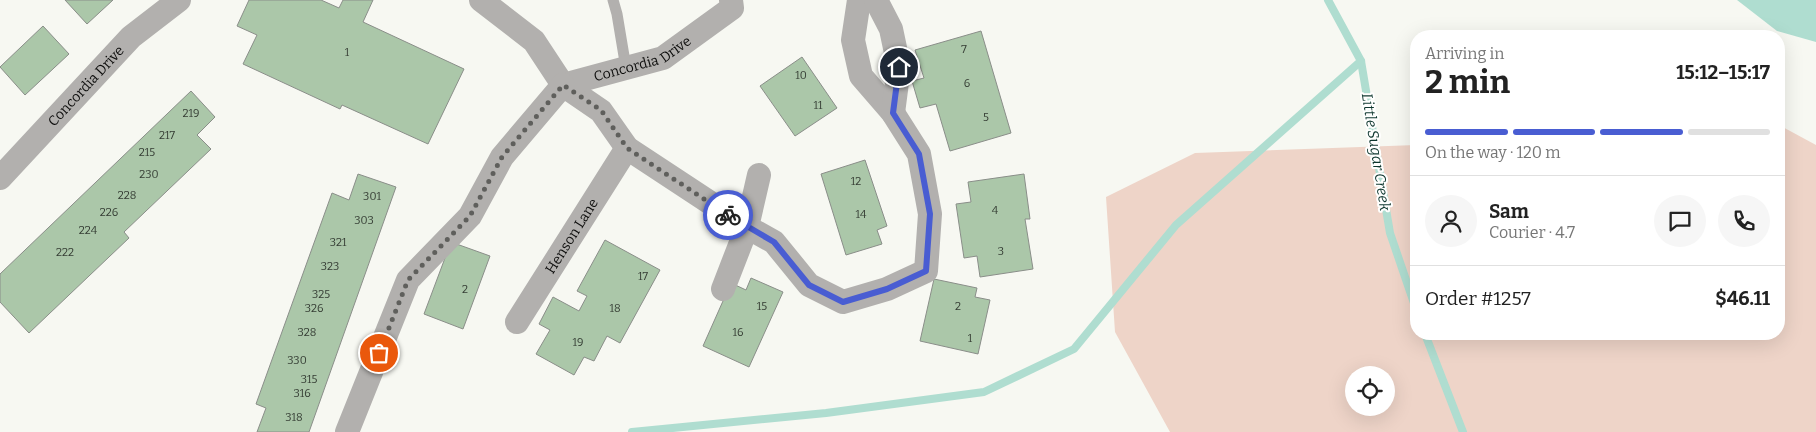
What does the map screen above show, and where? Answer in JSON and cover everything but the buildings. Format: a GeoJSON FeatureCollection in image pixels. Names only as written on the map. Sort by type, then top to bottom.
{"type":"FeatureCollection","features":[{"type":"Feature","properties":{"kind":"street","name":"Concordia Drive"},"geometry":{"type":"LineString","coordinates":[[0,178],[131,37],[179,0]]}},
{"type":"Feature","properties":{"kind":"street"},"geometry":{"type":"LineString","coordinates":[[482,0],[534,41],[563,85],[601,110],[627,148],[747,227],[774,242],[809,285],[843,302],[887,289],[926,271],[930,214],[919,154],[893,113],[861,76],[853,40],[858,0]]}},
{"type":"Feature","properties":{"kind":"street","name":"Concordia Drive"},"geometry":{"type":"LineString","coordinates":[[563,85],[663,58],[732,8],[731,0]]}},
{"type":"Feature","properties":{"kind":"street"},"geometry":{"type":"LineString","coordinates":[[876,0],[891,28],[899,67],[893,113]]}},
{"type":"Feature","properties":{"kind":"street"},"geometry":{"type":"LineString","coordinates":[[347,432],[408,280],[470,216],[502,157],[563,85]]}},
{"type":"Feature","properties":{"kind":"street","name":"Henson Lane"},"geometry":{"type":"LineString","coordinates":[[517,322],[627,148]]}},
{"type":"Feature","properties":{"kind":"street"},"geometry":{"type":"LineString","coordinates":[[723,289],[747,227],[759,175]]}},
{"type":"Feature","properties":{"kind":"lane"},"geometry":{"type":"LineString","coordinates":[[613,0],[626,68]]}},
{"type":"Feature","properties":{"kind":"shaded area"},"geometry":{"type":"Polygon","coordinates":[[[1737,0],[1816,0],[1816,42],[1785,33],[1785,30],[1776,30],[1737,0]]]}},
{"type":"Feature","properties":{"kind":"shaded area"},"geometry":{"type":"Polygon","coordinates":[[[1785,128],[1816,145],[1816,432],[1170,432],[1115,332],[1106,197],[1195,153],[1410,145],[1410,340],[1785,340],[1785,128]]]}},
{"type":"Feature","properties":{"kind":"waterway","name":"Little Sugar Creek"},"geometry":{"type":"LineString","coordinates":[[1328,0],[1361,61],[1390,233],[1410,291]]}},
{"type":"Feature","properties":{"kind":"waterway"},"geometry":{"type":"LineString","coordinates":[[632,432],[826,413],[984,392],[1074,349],[1176,225],[1361,61]]}},
{"type":"Feature","properties":{"kind":"waterway","name":"Little Sugar Creek"},"geometry":{"type":"LineString","coordinates":[[1427,340],[1463,432]]}},
{"type":"Feature","properties":{"kind":"way so far"},"geometry":{"type":"LineString","coordinates":[[379,353],[408,280],[470,216],[502,157],[563,85],[601,110],[627,148],[728,215]]}},
{"type":"Feature","properties":{"kind":"route"},"geometry":{"type":"LineString","coordinates":[[728,215],[774,242],[809,285],[843,302],[887,289],[926,271],[930,214],[919,154],[893,113],[899,67]]}}]}
